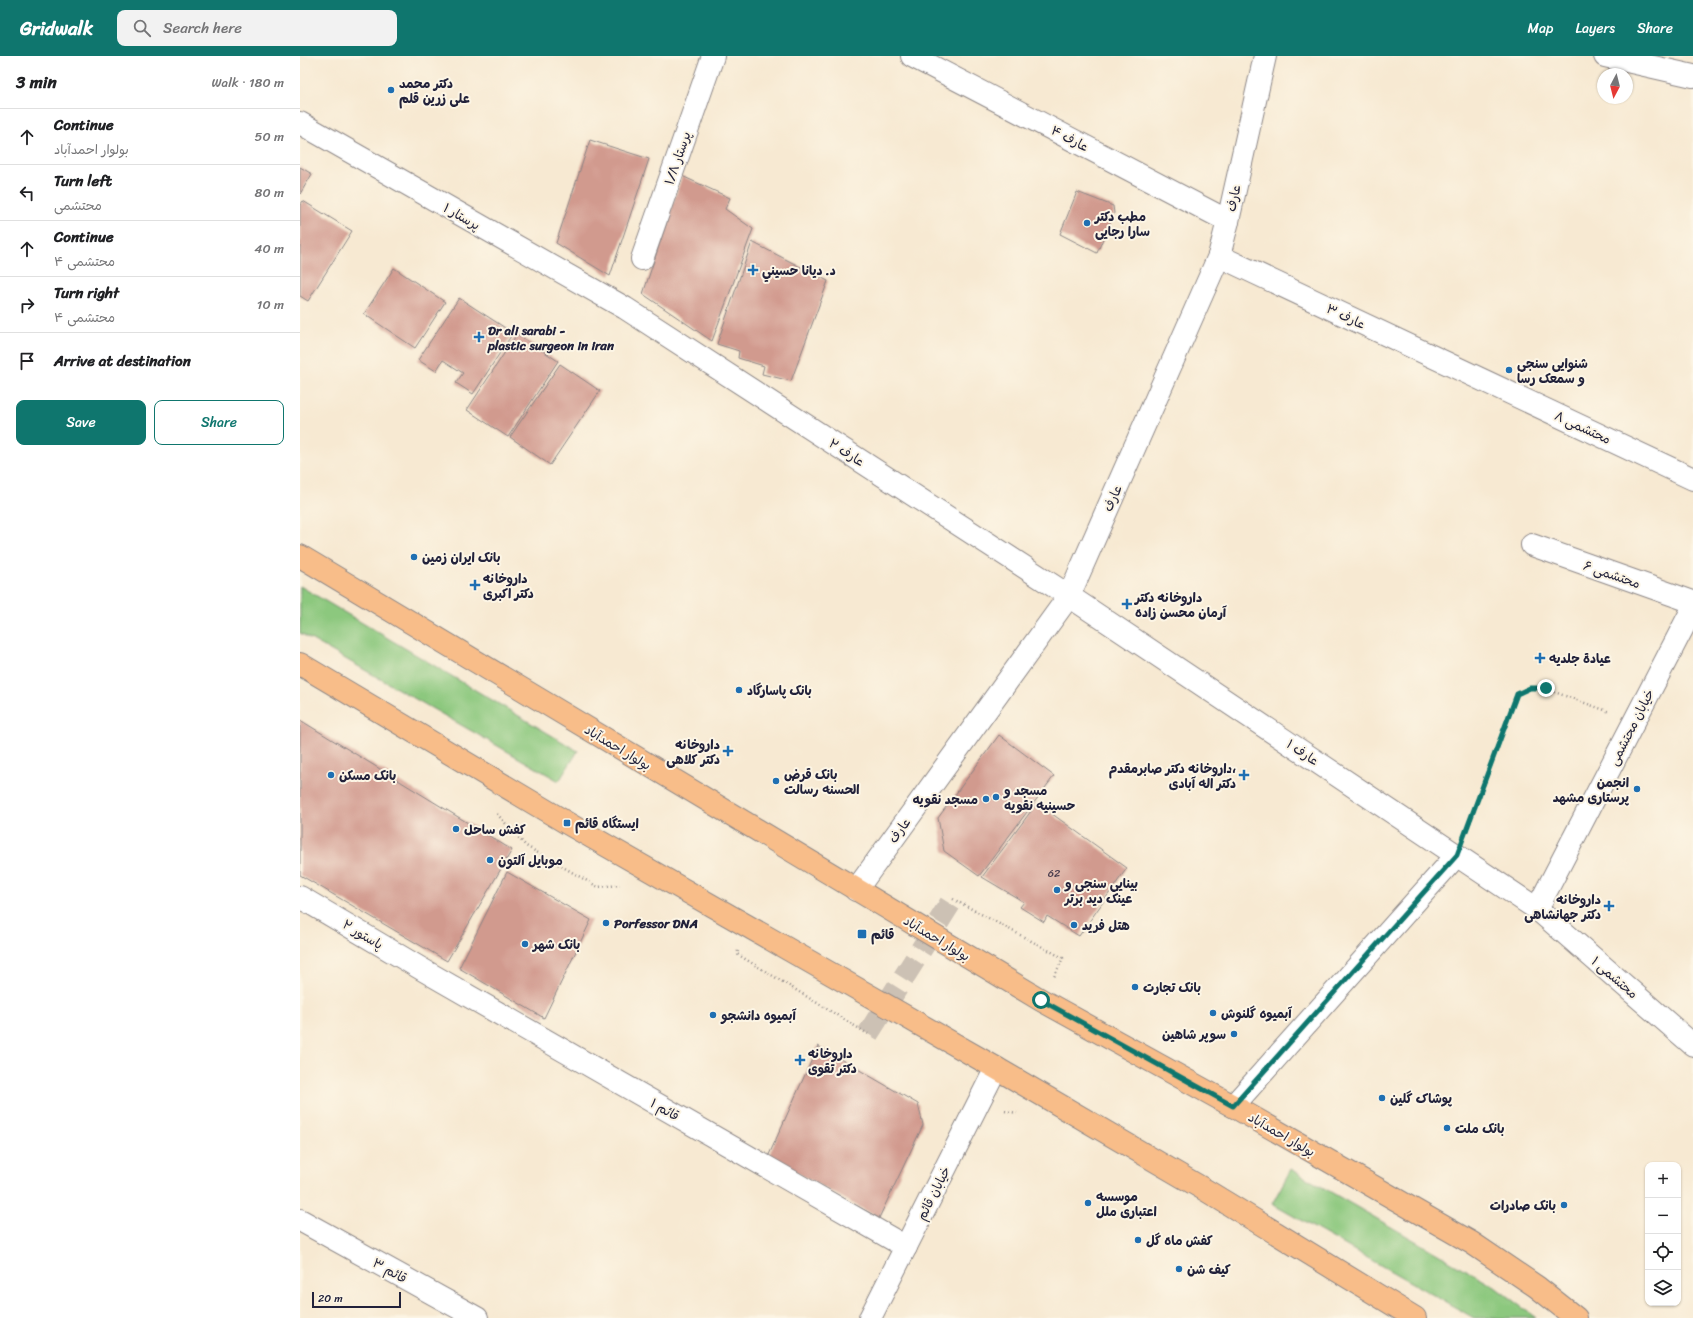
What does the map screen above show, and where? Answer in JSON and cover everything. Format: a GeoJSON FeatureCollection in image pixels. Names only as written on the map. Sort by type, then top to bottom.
{"type":"FeatureCollection","features":[{"type":"Feature","properties":{"kind":"main road","name":"بولوار احمدآباد"},"geometry":{"type":"LineString","coordinates":[[300,556],[1041,1000],[1233,1106],[1472,1243],[1537,1287],[1576,1318]]}},
{"type":"Feature","properties":{"kind":"main road"},"geometry":{"type":"LineString","coordinates":[[300,664],[567,823],[996,1068],[1207,1191],[1415,1318]]}},
{"type":"Feature","properties":{"kind":"street","name":"پرستار ۱/۸"},"geometry":{"type":"LineString","coordinates":[[642,259],[712,56]]}},
{"type":"Feature","properties":{"kind":"street","name":"عارف ۴"},"geometry":{"type":"LineString","coordinates":[[912,56],[1228,221]]}},
{"type":"Feature","properties":{"kind":"street","name":"عارف"},"geometry":{"type":"LineString","coordinates":[[856,890],[1069,596],[1219,256],[1264,56]]}},
{"type":"Feature","properties":{"kind":"street"},"geometry":{"type":"LineString","coordinates":[[1605,56],[1693,76]]}},
{"type":"Feature","properties":{"kind":"street","name":"پرستار ۱"},"geometry":{"type":"LineString","coordinates":[[300,123],[625,308]]}},
{"type":"Feature","properties":{"kind":"street","name":"عارف ۳"},"geometry":{"type":"LineString","coordinates":[[1219,256],[1473,375]]}},
{"type":"Feature","properties":{"kind":"street","name":"عارف ۲"},"geometry":{"type":"LineString","coordinates":[[625,308],[1069,596]]}},
{"type":"Feature","properties":{"kind":"street","name":"محتشمی ۸"},"geometry":{"type":"LineString","coordinates":[[1473,375],[1693,479]]}},
{"type":"Feature","properties":{"kind":"street","name":"محتشمی ۶"},"geometry":{"type":"LineString","coordinates":[[1532,545],[1693,602]]}},
{"type":"Feature","properties":{"kind":"street","name":"عارف ۱"},"geometry":{"type":"LineString","coordinates":[[1069,596],[1537,909]]}},
{"type":"Feature","properties":{"kind":"street","name":"خیابان محتشمی"},"geometry":{"type":"LineString","coordinates":[[1537,909],[1693,608]]}},
{"type":"Feature","properties":{"kind":"street"},"geometry":{"type":"LineString","coordinates":[[1233,1106],[1457,855]]}},
{"type":"Feature","properties":{"kind":"street","name":"پاستور ۲"},"geometry":{"type":"LineString","coordinates":[[300,897],[425,971]]}},
{"type":"Feature","properties":{"kind":"street","name":"محتشمی ۱"},"geometry":{"type":"LineString","coordinates":[[1537,909],[1693,1045]]}},
{"type":"Feature","properties":{"kind":"street","name":"قائم ۱"},"geometry":{"type":"LineString","coordinates":[[425,971],[906,1247]]}},
{"type":"Feature","properties":{"kind":"street","name":"خیابان قائم"},"geometry":{"type":"LineString","coordinates":[[870,1318],[996,1068]]}},
{"type":"Feature","properties":{"kind":"street","name":"قائم ۳"},"geometry":{"type":"LineString","coordinates":[[301,1221],[477,1318]]}},
{"type":"Feature","properties":{"kind":"path"},"geometry":{"type":"LineString","coordinates":[[1457,855],[1517,694],[1530,688],[1546,688],[1635,720]]}},
{"type":"Feature","properties":{"kind":"path"},"geometry":{"type":"LineString","coordinates":[[953,899],[1063,958]]}},
{"type":"Feature","properties":{"kind":"path"},"geometry":{"type":"LineString","coordinates":[[737,954],[868,1034]]}},
{"type":"Feature","properties":{"kind":"green space"},"geometry":{"type":"Polygon","coordinates":[[[300,586],[578,751],[559,781],[300,633],[300,586]]]}},
{"type":"Feature","properties":{"kind":"green space"},"geometry":{"type":"Polygon","coordinates":[[[1291,1169],[1495,1287],[1536,1318],[1474,1318],[1272,1204],[1291,1169]]]}},
{"type":"Feature","properties":{"kind":"building"},"geometry":{"type":"Polygon","coordinates":[[[590,140],[649,159],[610,276],[556,243],[590,140]]]}},
{"type":"Feature","properties":{"kind":"building"},"geometry":{"type":"Polygon","coordinates":[[[300,167],[312,174],[300,194],[300,167]]]}},
{"type":"Feature","properties":{"kind":"building"},"geometry":{"type":"Polygon","coordinates":[[[682,176],[730,198],[725,209],[753,229],[712,341],[643,294],[682,176]]]}},
{"type":"Feature","properties":{"kind":"building","name":"مطب دکتر سارا رجایی"},"geometry":{"type":"Polygon","coordinates":[[[1077,192],[1113,206],[1114,213],[1097,253],[1060,234],[1077,192]]]}},
{"type":"Feature","properties":{"kind":"building"},"geometry":{"type":"Polygon","coordinates":[[[303,201],[352,231],[308,301],[300,296],[300,205],[303,201]]]}},
{"type":"Feature","properties":{"kind":"building"},"geometry":{"type":"Polygon","coordinates":[[[752,242],[828,281],[791,381],[762,374],[764,366],[738,358],[739,351],[717,344],[752,242]]]}},
{"type":"Feature","properties":{"kind":"building"},"geometry":{"type":"Polygon","coordinates":[[[394,268],[445,302],[415,348],[364,314],[394,268]]]}},
{"type":"Feature","properties":{"kind":"building"},"geometry":{"type":"Polygon","coordinates":[[[459,298],[513,333],[473,394],[456,383],[463,373],[443,360],[436,371],[418,360],[459,298]]]}},
{"type":"Feature","properties":{"kind":"building"},"geometry":{"type":"Polygon","coordinates":[[[517,334],[558,361],[508,437],[467,410],[517,334]]]}},
{"type":"Feature","properties":{"kind":"building"},"geometry":{"type":"Polygon","coordinates":[[[560,364],[600,391],[550,465],[510,437],[560,364]]]}},
{"type":"Feature","properties":{"kind":"building"},"geometry":{"type":"Polygon","coordinates":[[[300,720],[512,850],[447,961],[300,875],[300,720]]]}},
{"type":"Feature","properties":{"kind":"building","name":"مسجد و حسینیه نقویه"},"geometry":{"type":"Polygon","coordinates":[[[999,735],[1054,776],[979,876],[944,851],[938,818],[999,735]]]}},
{"type":"Feature","properties":{"kind":"building"},"geometry":{"type":"Polygon","coordinates":[[[1037,803],[1127,868],[1079,936],[1047,916],[1044,922],[1020,907],[1024,902],[982,877],[1037,803]]]}},
{"type":"Feature","properties":{"kind":"building","name":"بانک شهر"},"geometry":{"type":"Polygon","coordinates":[[[507,872],[591,920],[544,1018],[459,968],[507,872]]]}},
{"type":"Feature","properties":{"kind":"building"},"geometry":{"type":"Polygon","coordinates":[[[818,1046],[918,1104],[923,1125],[879,1218],[768,1157],[818,1046]]]}},
{"type":"Feature","properties":{"kind":"tunnel"},"geometry":{"type":"LineString","coordinates":[[868,1034],[953,899]]}},
{"type":"Feature","properties":{"kind":"place","name":"دکتر محمد علی زرین قلم"},"geometry":{"type":"Point","coordinates":[391,90]}},
{"type":"Feature","properties":{"kind":"place","name":"مطب دکتر سارا رجایی"},"geometry":{"type":"Point","coordinates":[1087,223]}},
{"type":"Feature","properties":{"kind":"place","name":"د. ديانا حسيني"},"geometry":{"type":"Point","coordinates":[753,270]}},
{"type":"Feature","properties":{"kind":"place","name":"Dr ali sarabi - plastic surgeon in iran"},"geometry":{"type":"Point","coordinates":[479,337]}},
{"type":"Feature","properties":{"kind":"place","name":"شنوایی سنجی و سمعک رسا"},"geometry":{"type":"Point","coordinates":[1509,370]}},
{"type":"Feature","properties":{"kind":"place","name":"بانک ایران زمین"},"geometry":{"type":"Point","coordinates":[414,557]}},
{"type":"Feature","properties":{"kind":"place","name":"داروخانه دکتر اکبری"},"geometry":{"type":"Point","coordinates":[475,585]}},
{"type":"Feature","properties":{"kind":"place","name":"داروخانه دکتر آرمان محسن زاده"},"geometry":{"type":"Point","coordinates":[1127,604]}},
{"type":"Feature","properties":{"kind":"place","name":"عيادة جلديه"},"geometry":{"type":"Point","coordinates":[1540,658]}},
{"type":"Feature","properties":{"kind":"place","name":"بانک پاسارگاد"},"geometry":{"type":"Point","coordinates":[739,690]}},
{"type":"Feature","properties":{"kind":"place","name":"داروخانه دکتر کلاهی"},"geometry":{"type":"Point","coordinates":[728,751]}},
{"type":"Feature","properties":{"kind":"place","name":"بانک مسکن"},"geometry":{"type":"Point","coordinates":[331,775]}},
{"type":"Feature","properties":{"kind":"place","name":"داروخانه دکتر صابرمقدم، دکتر اله آبادی"},"geometry":{"type":"Point","coordinates":[1244,775]}},
{"type":"Feature","properties":{"kind":"place","name":"بانک قرض الحسنه رسالت"},"geometry":{"type":"Point","coordinates":[776,781]}},
{"type":"Feature","properties":{"kind":"place","name":"انجمن پرستاری مشهد"},"geometry":{"type":"Point","coordinates":[1637,789]}},
{"type":"Feature","properties":{"kind":"place","name":"مسجد و حسینیه نقویه"},"geometry":{"type":"Point","coordinates":[996,797]}},
{"type":"Feature","properties":{"kind":"place","name":"مسجد نقویه"},"geometry":{"type":"Point","coordinates":[986,799]}},
{"type":"Feature","properties":{"kind":"place","name":"ایستگاه قائم"},"geometry":{"type":"Point","coordinates":[567,823]}},
{"type":"Feature","properties":{"kind":"place","name":"کفش ساحل"},"geometry":{"type":"Point","coordinates":[456,829]}},
{"type":"Feature","properties":{"kind":"place","name":"موبایل آلتون"},"geometry":{"type":"Point","coordinates":[490,860]}},
{"type":"Feature","properties":{"kind":"place","name":"بینایی سنجی و عینک دید برتر"},"geometry":{"type":"Point","coordinates":[1057,890]}},
{"type":"Feature","properties":{"kind":"place","name":"داروخانه دکتر جهانشاهی"},"geometry":{"type":"Point","coordinates":[1609,906]}},
{"type":"Feature","properties":{"kind":"place","name":"Porfessor DNA"},"geometry":{"type":"Point","coordinates":[606,923]}},
{"type":"Feature","properties":{"kind":"place","name":"هتل فرید"},"geometry":{"type":"Point","coordinates":[1074,925]}},
{"type":"Feature","properties":{"kind":"place","name":"قائم"},"geometry":{"type":"Point","coordinates":[862,934]}},
{"type":"Feature","properties":{"kind":"place","name":"بانک شهر"},"geometry":{"type":"Point","coordinates":[525,944]}},
{"type":"Feature","properties":{"kind":"place","name":"بانک تجارت"},"geometry":{"type":"Point","coordinates":[1135,987]}},
{"type":"Feature","properties":{"kind":"place","name":"آبمیوه گلنوش"},"geometry":{"type":"Point","coordinates":[1213,1013]}},
{"type":"Feature","properties":{"kind":"place","name":"آبمیوه دانشجو"},"geometry":{"type":"Point","coordinates":[713,1015]}},
{"type":"Feature","properties":{"kind":"place","name":"سوپر شاهین"},"geometry":{"type":"Point","coordinates":[1234,1034]}},
{"type":"Feature","properties":{"kind":"place","name":"داروخانه دکتر تقوی"},"geometry":{"type":"Point","coordinates":[800,1060]}},
{"type":"Feature","properties":{"kind":"place","name":"پوشاک گلین"},"geometry":{"type":"Point","coordinates":[1382,1098]}},
{"type":"Feature","properties":{"kind":"place","name":"بانک ملت"},"geometry":{"type":"Point","coordinates":[1447,1128]}},
{"type":"Feature","properties":{"kind":"place","name":"موسسه اعتباری ملل"},"geometry":{"type":"Point","coordinates":[1088,1203]}},
{"type":"Feature","properties":{"kind":"place","name":"بانک صادرات"},"geometry":{"type":"Point","coordinates":[1564,1205]}},
{"type":"Feature","properties":{"kind":"place","name":"کفش ماه گل"},"geometry":{"type":"Point","coordinates":[1138,1240]}},
{"type":"Feature","properties":{"kind":"place","name":"کیف شن"},"geometry":{"type":"Point","coordinates":[1179,1269]}},
{"type":"Feature","properties":{"kind":"route"},"geometry":{"type":"LineString","coordinates":[[1041,1000],[1233,1106],[1457,855],[1517,694],[1530,688],[1546,688]]}}]}
